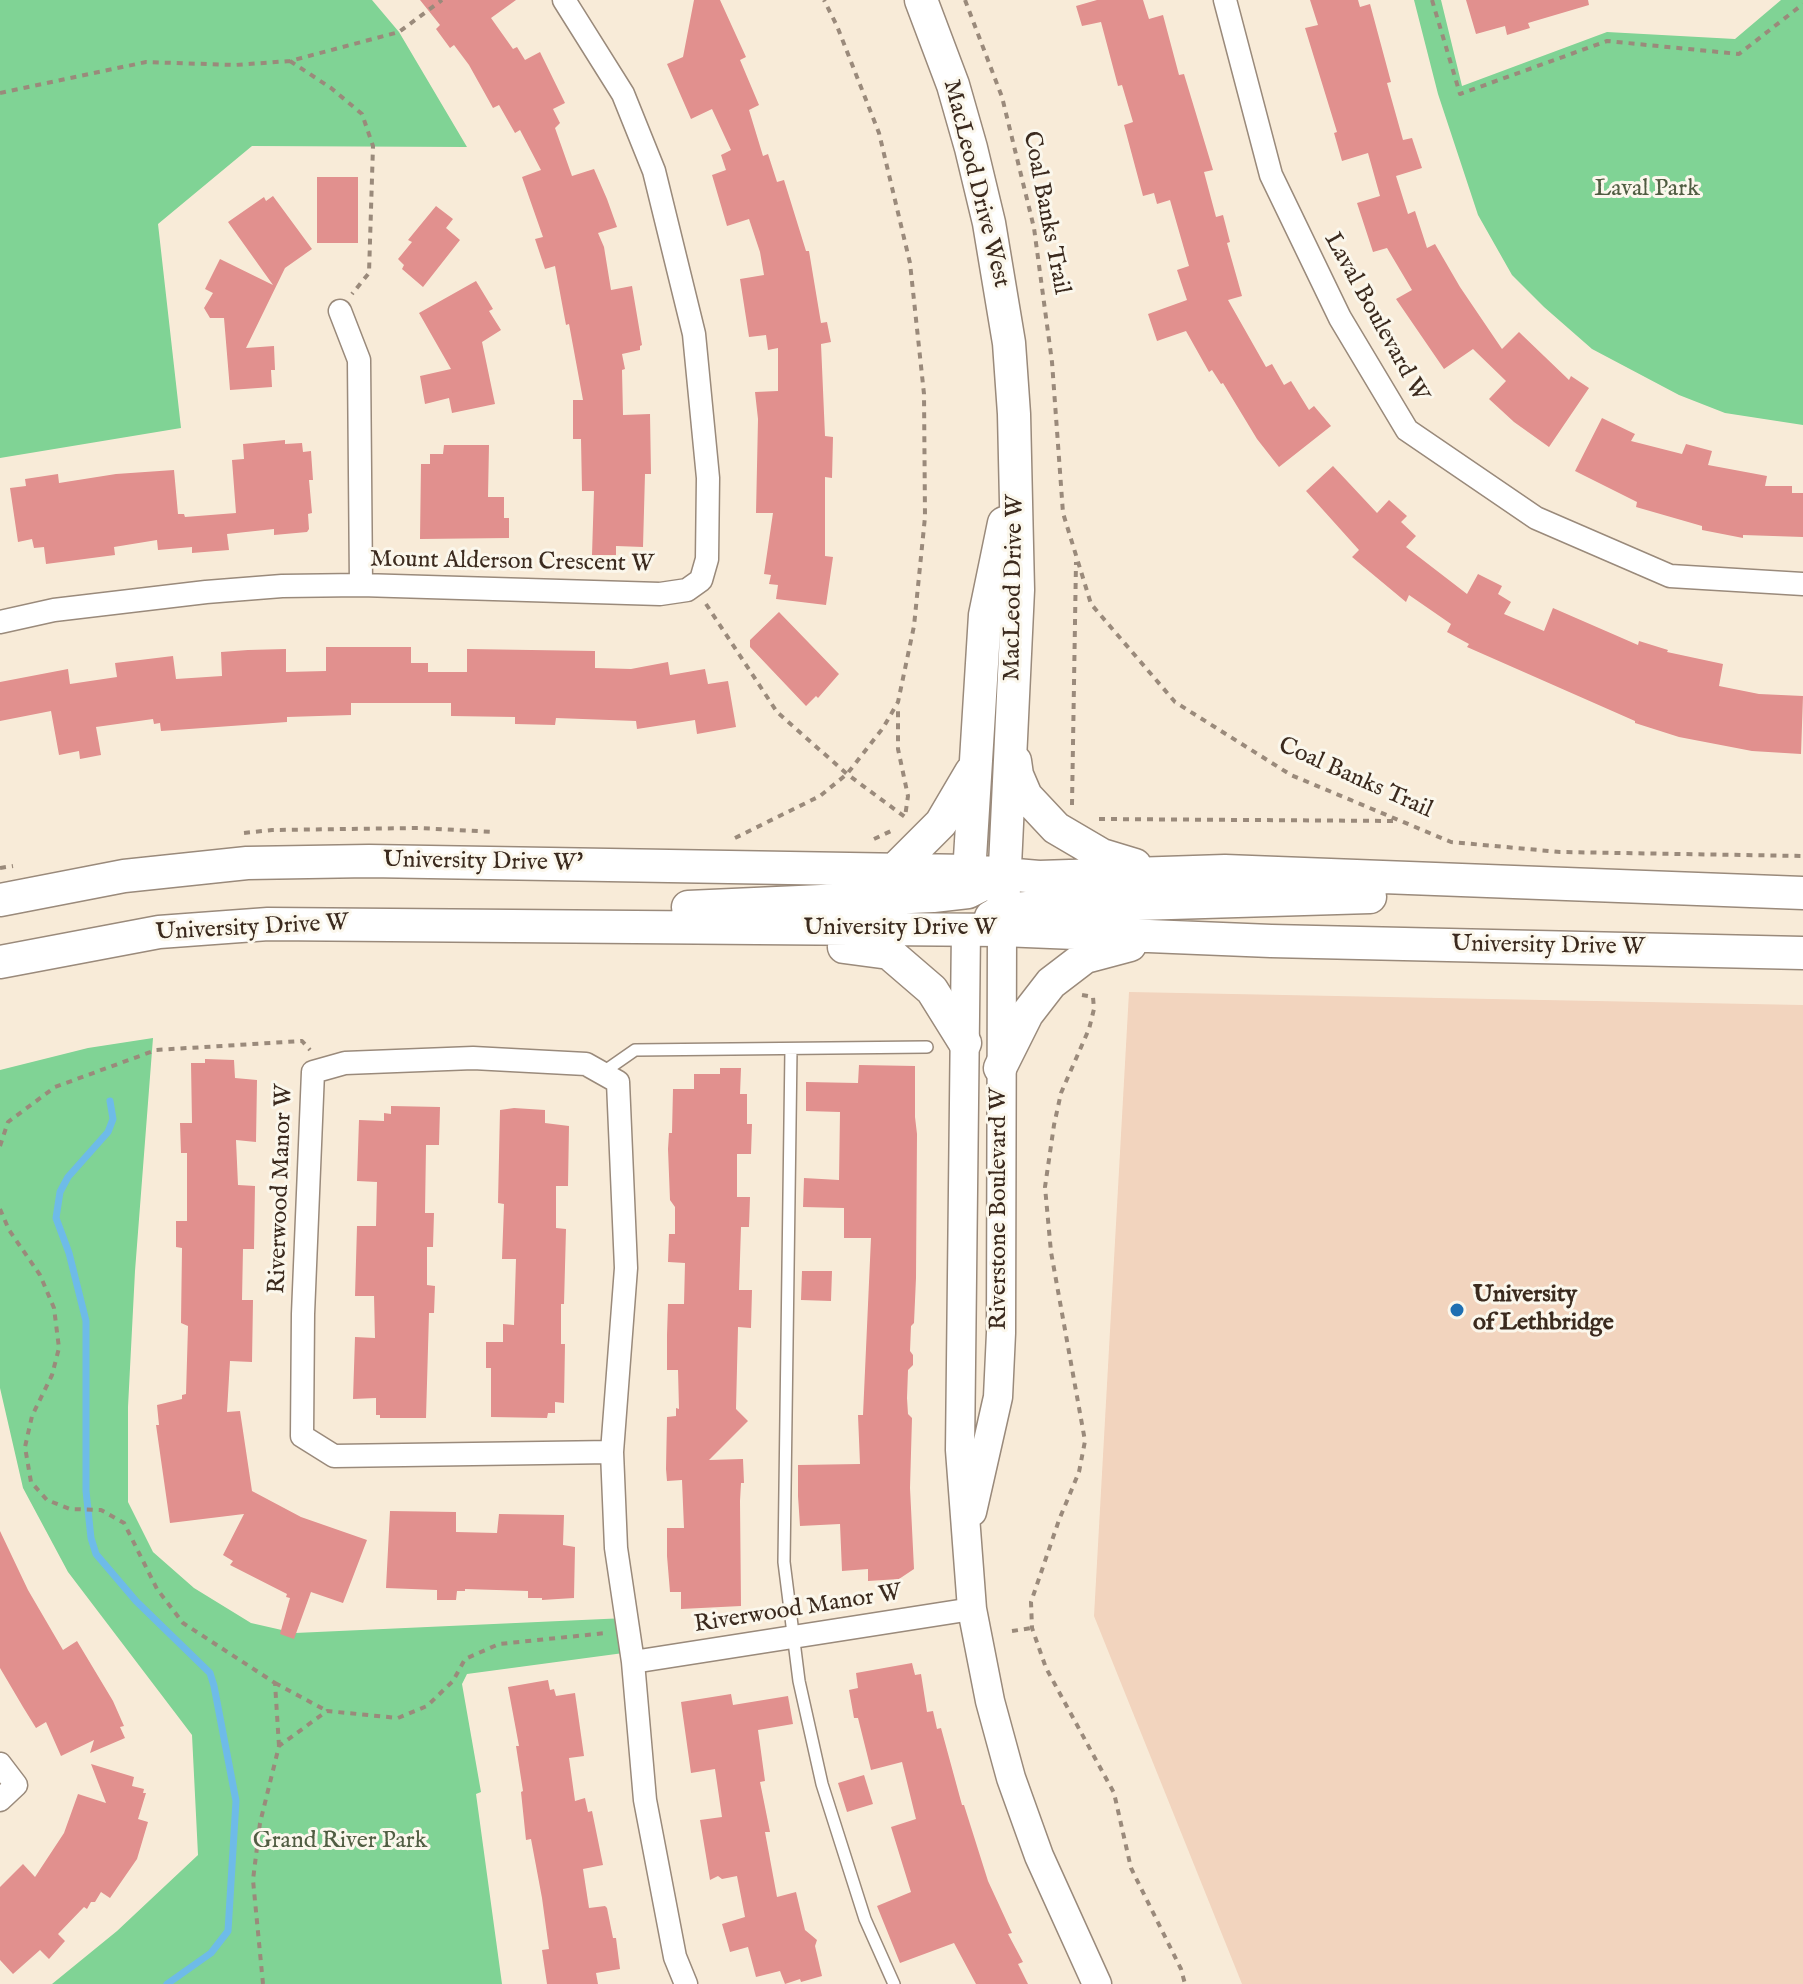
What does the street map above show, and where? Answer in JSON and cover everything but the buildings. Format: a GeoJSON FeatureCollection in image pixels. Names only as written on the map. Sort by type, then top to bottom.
{"type":"FeatureCollection","features":[{"type":"Feature","properties":{"kind":"main road","name":"MacLeod Drive West"},"geometry":{"type":"LineString","coordinates":[[921,0],[953,85],[989,223],[1009,343],[1016,469]]}},
{"type":"Feature","properties":{"kind":"main road","name":"MacLeod Drive W"},"geometry":{"type":"LineString","coordinates":[[1004,874],[1018,590],[1016,469]]}},
{"type":"Feature","properties":{"kind":"main road","name":"MacLeod Drive W"},"geometry":{"type":"LineString","coordinates":[[969,882],[985,615],[1016,469]]}},
{"type":"Feature","properties":{"kind":"main road"},"geometry":{"type":"LineString","coordinates":[[1011,738],[1017,775],[1026,796],[1056,828],[1102,855],[1131,864],[1174,871]]}},
{"type":"Feature","properties":{"kind":"main road"},"geometry":{"type":"LineString","coordinates":[[894,870],[941,823],[975,766]]}},
{"type":"Feature","properties":{"kind":"main road","name":"University Drive W'"},"geometry":{"type":"LineString","coordinates":[[0,900],[124,876],[247,863],[369,861],[894,870],[969,882]]}},
{"type":"Feature","properties":{"kind":"main road"},"geometry":{"type":"LineString","coordinates":[[440,924],[547,910],[704,907],[933,896],[969,882],[1004,874],[1039,877],[1174,871],[1803,893]]}},
{"type":"Feature","properties":{"kind":"main road","name":"Riverstone Boulevard W"},"geometry":{"type":"LineString","coordinates":[[1003,920],[1004,874]]}},
{"type":"Feature","properties":{"kind":"main road","name":"Riverstone Boulevard W"},"geometry":{"type":"LineString","coordinates":[[966,929],[969,882]]}},
{"type":"Feature","properties":{"kind":"main road"},"geometry":{"type":"LineString","coordinates":[[1003,920],[1120,904],[1485,894],[1595,885]]}},
{"type":"Feature","properties":{"kind":"main road","name":"University Drive W"},"geometry":{"type":"LineString","coordinates":[[0,962],[159,932],[268,924],[966,929],[1003,920],[1271,941],[1803,953]]}},
{"type":"Feature","properties":{"kind":"main road"},"geometry":{"type":"LineString","coordinates":[[637,927],[889,953],[932,990],[965,1043]]}},
{"type":"Feature","properties":{"kind":"main road"},"geometry":{"type":"LineString","coordinates":[[1000,1068],[1027,1014],[1051,983],[1085,957],[1171,935]]}},
{"type":"Feature","properties":{"kind":"street"},"geometry":{"type":"LineString","coordinates":[[564,0],[623,94],[654,171],[694,334],[708,491],[707,559],[701,580],[694,585]]}},
{"type":"Feature","properties":{"kind":"street","name":"Laval Boulevard W"},"geometry":{"type":"LineString","coordinates":[[1225,0],[1271,175],[1340,318],[1407,430],[1536,518],[1670,576],[1803,584]]}},
{"type":"Feature","properties":{"kind":"street"},"geometry":{"type":"LineString","coordinates":[[340,311],[359,360],[361,585]]}},
{"type":"Feature","properties":{"kind":"street","name":"Mount Alderson Crescent W"},"geometry":{"type":"LineString","coordinates":[[0,622],[54,610],[206,592],[361,585],[660,594],[687,590],[694,585]]}},
{"type":"Feature","properties":{"kind":"street","name":"Riverstone Boulevard W"},"geometry":{"type":"LineString","coordinates":[[966,1540],[998,1397],[1003,920]]}},
{"type":"Feature","properties":{"kind":"street","name":"Riverstone Boulevard W"},"geometry":{"type":"LineString","coordinates":[[966,929],[960,1450],[972,1609],[990,1701],[1011,1778],[1039,1856],[1097,1984]]}},
{"type":"Feature","properties":{"kind":"street","name":"Riverwood Manor W"},"geometry":{"type":"LineString","coordinates":[[602,1073],[586,1064],[473,1058],[345,1063],[313,1072],[303,1314],[302,1436],[334,1456],[612,1452]]}},
{"type":"Feature","properties":{"kind":"street"},"geometry":{"type":"LineString","coordinates":[[602,1073],[618,1082],[626,1268],[612,1452],[616,1548],[633,1662],[645,1800],[675,1957],[686,1984]]}},
{"type":"Feature","properties":{"kind":"street","name":"Riverwood Manor W"},"geometry":{"type":"LineString","coordinates":[[633,1662],[972,1609]]}},
{"type":"Feature","properties":{"kind":"street"},"geometry":{"type":"LineString","coordinates":[[0,1764],[16,1785],[0,1800]]}},
{"type":"Feature","properties":{"kind":"lane"},"geometry":{"type":"LineString","coordinates":[[602,1073],[635,1050],[927,1047]]}},
{"type":"Feature","properties":{"kind":"lane"},"geometry":{"type":"LineString","coordinates":[[791,1049],[784,1562],[799,1681],[822,1784],[865,1919],[894,1984]]}},
{"type":"Feature","properties":{"kind":"path"},"geometry":{"type":"LineString","coordinates":[[0,93],[146,62],[235,65],[290,61],[399,32],[442,0]]}},
{"type":"Feature","properties":{"kind":"path"},"geometry":{"type":"LineString","coordinates":[[694,585],[777,712],[847,774],[905,817],[908,796],[898,749],[898,702],[914,626],[925,517],[924,394],[910,263],[879,133],[824,0]]}},
{"type":"Feature","properties":{"kind":"path","name":"Coal Banks Trail"},"geometry":{"type":"LineString","coordinates":[[965,0],[1002,97],[1034,228],[1052,362],[1063,513],[1091,604],[1175,702],[1291,775],[1451,842],[1560,852],[1803,856]]}},
{"type":"Feature","properties":{"kind":"path"},"geometry":{"type":"LineString","coordinates":[[1432,0],[1460,94],[1607,41],[1739,54],[1803,4]]}},
{"type":"Feature","properties":{"kind":"path"},"geometry":{"type":"LineString","coordinates":[[290,61],[331,88],[362,114],[373,146],[369,273],[340,311]]}},
{"type":"Feature","properties":{"kind":"path"},"geometry":{"type":"LineString","coordinates":[[1072,819],[1076,555]]}},
{"type":"Feature","properties":{"kind":"path"},"geometry":{"type":"LineString","coordinates":[[726,843],[820,796],[847,774],[883,728],[898,702]]}},
{"type":"Feature","properties":{"kind":"path"},"geometry":{"type":"LineString","coordinates":[[1088,819],[1401,821]]}},
{"type":"Feature","properties":{"kind":"path"},"geometry":{"type":"LineString","coordinates":[[1072,994],[1093,997],[1094,1009],[1089,1029],[1061,1093],[1045,1187],[1051,1252],[1085,1441],[1079,1472],[1031,1602],[1032,1628],[1046,1668],[1114,1793],[1131,1868],[1181,1969],[1185,1984]]}},
{"type":"Feature","properties":{"kind":"path"},"geometry":{"type":"LineString","coordinates":[[0,1146],[8,1122],[55,1087],[156,1050],[302,1041],[325,1069]]}},
{"type":"Feature","properties":{"kind":"path"},"geometry":{"type":"LineString","coordinates":[[0,1120],[8,1122]]}},
{"type":"Feature","properties":{"kind":"path"},"geometry":{"type":"LineString","coordinates":[[0,1209],[9,1230],[40,1275],[56,1321],[59,1348],[52,1375],[32,1416],[25,1447],[31,1482],[47,1500],[70,1509],[101,1510],[124,1523],[157,1589],[183,1623],[275,1683],[327,1711],[398,1718],[427,1706],[453,1681],[465,1659],[499,1644],[628,1630]]}},
{"type":"Feature","properties":{"kind":"path"},"geometry":{"type":"LineString","coordinates":[[1012,1631],[1032,1628]]}},
{"type":"Feature","properties":{"kind":"path"},"geometry":{"type":"LineString","coordinates":[[263,1984],[253,1880],[260,1823],[279,1746],[275,1683]]}},
{"type":"Feature","properties":{"kind":"path"},"geometry":{"type":"LineString","coordinates":[[279,1746],[327,1711]]}},
{"type":"Feature","properties":{"kind":"shaded area","name":"University of Lethbridge"},"geometry":{"type":"Polygon","coordinates":[[[1129,992],[1803,1005],[1803,1984],[1242,1984],[1094,1616],[1129,992]]]}},
{"type":"Feature","properties":{"kind":"green space"},"geometry":{"type":"Polygon","coordinates":[[[0,0],[372,0],[399,32],[467,147],[252,146],[158,224],[181,428],[0,458],[0,0]]]}},
{"type":"Feature","properties":{"kind":"green space","name":"Laval Park"},"geometry":{"type":"Polygon","coordinates":[[[1414,0],[1441,0],[1462,86],[1607,32],[1735,39],[1781,0],[1803,0],[1803,425],[1725,413],[1679,395],[1592,349],[1512,275],[1478,215],[1438,94],[1414,0]]]}},
{"type":"Feature","properties":{"kind":"green space","name":"Grand River Park"},"geometry":{"type":"Polygon","coordinates":[[[153,1038],[135,1271],[128,1407],[128,1502],[153,1552],[194,1588],[251,1623],[295,1633],[626,1618],[631,1652],[467,1674],[462,1684],[481,1792],[476,1794],[502,1984],[52,1984],[117,1931],[198,1855],[192,1735],[68,1572],[23,1488],[0,1388],[0,1070],[88,1048],[153,1038]]]}},
{"type":"Feature","properties":{"kind":"waterway"},"geometry":{"type":"LineString","coordinates":[[110,1101],[113,1119],[108,1132],[68,1177],[60,1192],[56,1218],[69,1253],[86,1321],[86,1491],[91,1538],[96,1554],[136,1601],[210,1673],[236,1801],[228,1931],[211,1953],[167,1984]]}},
{"type":"Feature","properties":{"kind":"place","name":"University of Lethbridge"},"geometry":{"type":"Point","coordinates":[1457,1310]}}]}
